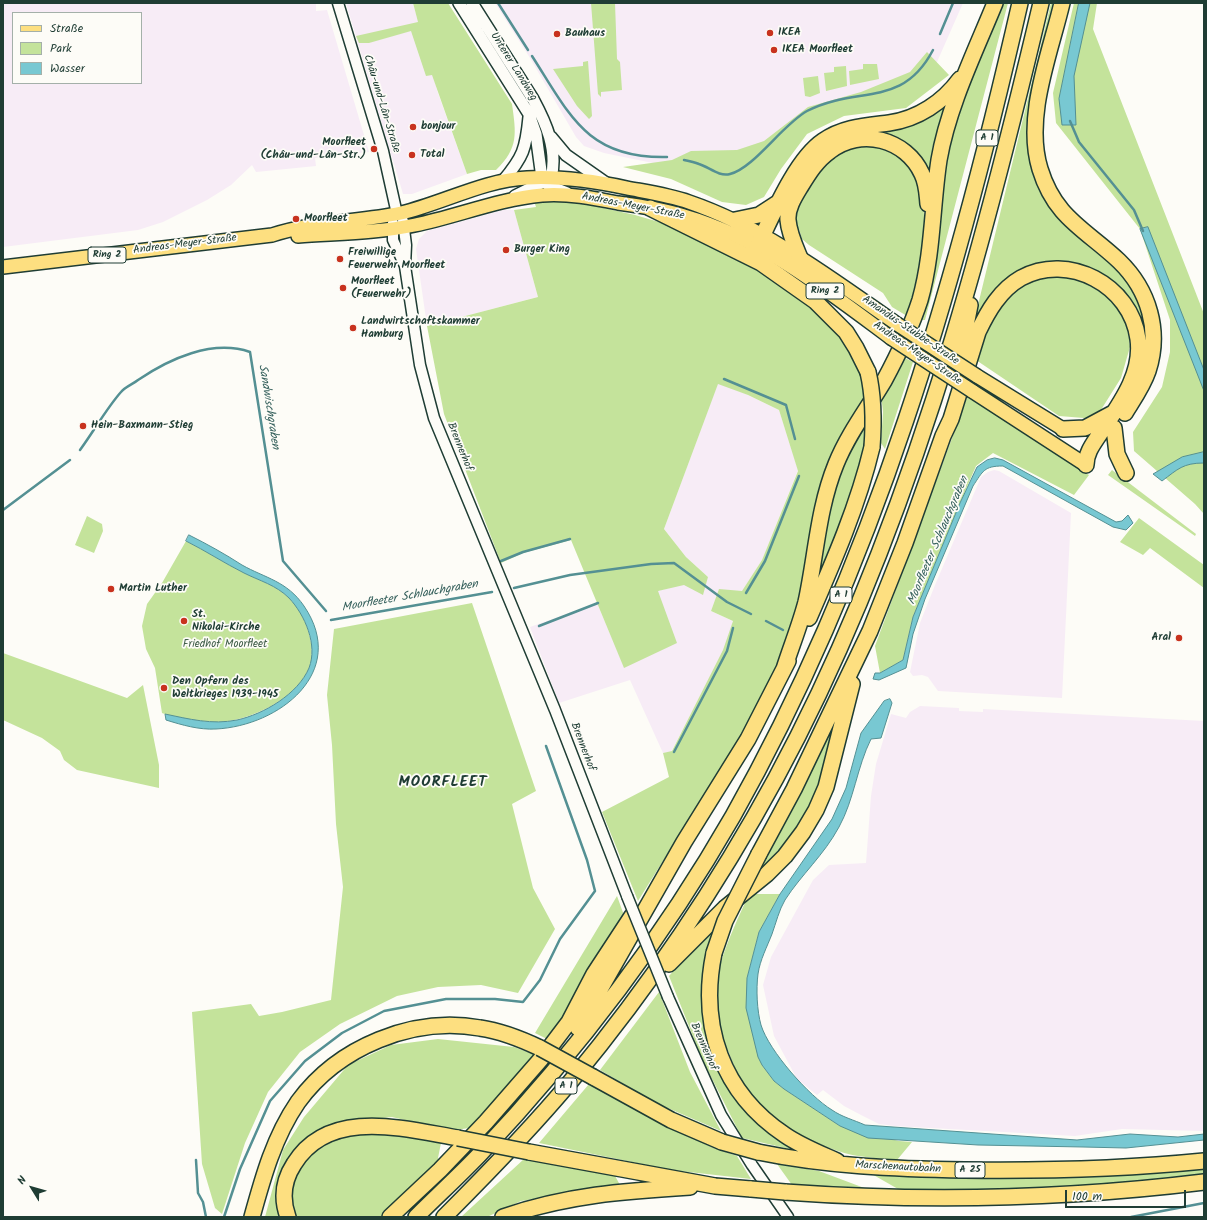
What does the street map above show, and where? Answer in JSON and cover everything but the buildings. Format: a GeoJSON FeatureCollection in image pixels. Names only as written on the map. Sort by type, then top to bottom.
{"type":"FeatureCollection","features":[{"type":"Feature","properties":{"kind":"highway"},"geometry":{"type":"LineString","coordinates":[[784,669],[805,602],[818,523],[828,486],[846,442],[884,380],[906,338],[920,298],[930,246],[936,184],[944,140],[970,63],[995,3]]}},
{"type":"Feature","properties":{"kind":"highway","name":"A 1"},"geometry":{"type":"LineString","coordinates":[[416,1217],[477,1156],[554,1070],[654,939],[724,831],[788,711],[830,622],[861,546],[898,444],[932,338],[987,139],[1020,3]]}},
{"type":"Feature","properties":{"kind":"highway","name":"A 1"},"geometry":{"type":"LineString","coordinates":[[444,1217],[494,1167],[551,1104],[633,1001],[703,901],[748,829],[786,759],[827,676],[869,581],[908,476],[946,356],[981,236],[1040,3]]}},
{"type":"Feature","properties":{"kind":"highway"},"geometry":{"type":"LineString","coordinates":[[1062,3],[1035,119],[1036,152],[1039,168],[1051,196],[1058,207],[1082,231],[1118,260],[1130,272],[1141,287],[1152,318],[1152,355],[1148,372],[1139,392],[1095,456],[1086,465]]}},
{"type":"Feature","properties":{"kind":"highway"},"geometry":{"type":"LineString","coordinates":[[760,241],[803,161],[822,142],[841,130],[902,120],[928,110],[948,93],[970,63]]}},
{"type":"Feature","properties":{"kind":"highway"},"geometry":{"type":"LineString","coordinates":[[800,258],[790,233],[788,219],[789,210],[793,199],[819,160],[830,150],[841,144],[867,139],[878,139],[897,146],[916,163],[923,175],[927,189],[930,246]]}},
{"type":"Feature","properties":{"kind":"highway"},"geometry":{"type":"LineString","coordinates":[[735,220],[759,215],[780,202]]}},
{"type":"Feature","properties":{"kind":"highway"},"geometry":{"type":"LineString","coordinates":[[554,1070],[684,842],[748,739],[803,632],[853,512],[872,447],[875,417],[873,394],[868,372],[846,332],[815,301],[772,271],[737,250],[650,208]]}},
{"type":"Feature","properties":{"kind":"highway"},"geometry":{"type":"LineString","coordinates":[[943,436],[944,416],[964,344],[981,236]]}},
{"type":"Feature","properties":{"kind":"highway"},"geometry":{"type":"LineString","coordinates":[[845,1165],[785,1136],[755,1110],[740,1093],[720,1056],[711,1019],[709,983],[714,954],[725,921],[794,789],[860,653],[905,543],[943,436],[951,419],[978,332],[990,308],[1004,292],[1020,279],[1046,269],[1072,270],[1092,276],[1110,289],[1130,313],[1138,340],[1136,368],[1130,385],[1089,451],[1086,465]]}},
{"type":"Feature","properties":{"kind":"highway"},"geometry":{"type":"LineString","coordinates":[[1063,429],[1085,428],[1114,413]]}},
{"type":"Feature","properties":{"kind":"highway"},"geometry":{"type":"LineString","coordinates":[[1114,428],[1117,454],[1126,473]]}},
{"type":"Feature","properties":{"kind":"highway"},"geometry":{"type":"LineString","coordinates":[[633,1001],[704,928],[785,856],[803,832],[816,810],[826,787],[860,653]]}},
{"type":"Feature","properties":{"kind":"highway"},"geometry":{"type":"LineString","coordinates":[[390,1217],[470,1138],[541,1059],[568,1022],[610,947],[684,842]]}},
{"type":"Feature","properties":{"kind":"highway","name":"Marschenautobahn"},"geometry":{"type":"LineString","coordinates":[[252,1217],[267,1164],[289,1117],[307,1091],[351,1054],[374,1043],[418,1028],[447,1026],[492,1030],[520,1039],[540,1048],[671,1120],[722,1142],[758,1152],[805,1161],[925,1170],[1041,1171],[1096,1169],[1204,1161]]}},
{"type":"Feature","properties":{"kind":"highway"},"geometry":{"type":"LineString","coordinates":[[288,1217],[284,1202],[284,1191],[290,1171],[306,1149],[329,1135],[343,1130],[372,1126],[406,1129],[458,1138],[715,1186],[784,1192],[926,1198],[1042,1197],[1103,1193],[1204,1182]]}},
{"type":"Feature","properties":{"kind":"highway"},"geometry":{"type":"LineString","coordinates":[[503,1217],[555,1201],[581,1196],[635,1190],[715,1186]]}},
{"type":"Feature","properties":{"kind":"main road","name":"Unterer Landweg"},"geometry":{"type":"LineString","coordinates":[[459,3],[529,114],[536,134],[546,179]]}},
{"type":"Feature","properties":{"kind":"main road","name":"Unterer Landweg"},"geometry":{"type":"LineString","coordinates":[[472,3],[533,99],[549,134],[554,159],[546,179]]}},
{"type":"Feature","properties":{"kind":"main road","name":"Unterer Landweg"},"geometry":{"type":"LineString","coordinates":[[503,181],[522,155],[527,139],[529,114]]}},
{"type":"Feature","properties":{"kind":"main road","name":"Unterer Landweg"},"geometry":{"type":"LineString","coordinates":[[549,134],[566,155],[606,183]]}},
{"type":"Feature","properties":{"kind":"main road","name":"Amandus-Stubbe-Straße"},"geometry":{"type":"LineString","coordinates":[[503,181],[526,178],[606,183],[674,198],[735,220],[760,241],[800,258],[897,324],[1063,429]]}},
{"type":"Feature","properties":{"kind":"main road"},"geometry":{"type":"LineString","coordinates":[[507,200],[546,179],[552,187],[571,194]]}},
{"type":"Feature","properties":{"kind":"main road","name":"Andreas-Meyer-Straße"},"geometry":{"type":"LineString","coordinates":[[272,235],[292,228],[397,214],[438,203],[503,181]]}},
{"type":"Feature","properties":{"kind":"main road","name":"Andreas-Meyer-Straße"},"geometry":{"type":"LineString","coordinates":[[3,267],[272,235],[292,236],[398,228],[507,200],[542,195],[571,194],[650,208],[684,216],[760,241],[891,338],[1086,465]]}},
{"type":"Feature","properties":{"kind":"street","name":"Châu-und-Lân-Straße"},"geometry":{"type":"LineString","coordinates":[[338,3],[383,151],[397,214]]}},
{"type":"Feature","properties":{"kind":"street"},"geometry":{"type":"LineString","coordinates":[[397,214],[398,228]]}},
{"type":"Feature","properties":{"kind":"street","name":"Brennerhof"},"geometry":{"type":"LineString","coordinates":[[398,228],[406,245],[405,266],[420,365],[434,418],[555,710],[668,997],[721,1115],[748,1159],[788,1217]]}},
{"type":"Feature","properties":{"kind":"shaded area"},"geometry":{"type":"Polygon","coordinates":[[[3,3],[316,3],[316,11],[327,10],[369,152],[315,158],[316,166],[256,172],[252,165],[231,185],[207,200],[163,222],[138,230],[3,247],[3,3]]]}},
{"type":"Feature","properties":{"kind":"shaded area"},"geometry":{"type":"Polygon","coordinates":[[[346,3],[413,3],[438,93],[467,174],[412,194],[403,194],[346,3]]]}},
{"type":"Feature","properties":{"kind":"shaded area"},"geometry":{"type":"Polygon","coordinates":[[[495,3],[963,3],[937,62],[923,79],[781,136],[687,170],[604,153],[584,146],[576,137],[530,58],[495,3]]]}},
{"type":"Feature","properties":{"kind":"shaded area"},"geometry":{"type":"Polygon","coordinates":[[[503,210],[514,210],[538,297],[427,326],[416,249],[419,239],[427,231],[503,210]]]}},
{"type":"Feature","properties":{"kind":"shaded area"},"geometry":{"type":"Polygon","coordinates":[[[718,383],[779,410],[798,470],[762,560],[742,592],[719,590],[711,611],[733,621],[724,650],[671,752],[663,753],[630,680],[559,703],[530,627],[597,603],[624,667],[658,591],[708,577],[686,557],[664,529],[718,383]]]}},
{"type":"Feature","properties":{"kind":"shaded area"},"geometry":{"type":"Polygon","coordinates":[[[994,470],[999,471],[1071,513],[1062,698],[938,691],[928,677],[922,675],[913,676],[910,672],[920,623],[935,585],[981,477],[994,470]]]}},
{"type":"Feature","properties":{"kind":"shaded area"},"geometry":{"type":"Polygon","coordinates":[[[920,706],[959,708],[959,711],[983,712],[983,709],[1204,721],[1204,1131],[1122,1129],[1075,1136],[879,1124],[844,1106],[823,1090],[817,1095],[797,1079],[774,1036],[763,985],[771,957],[813,880],[829,865],[866,863],[871,796],[876,764],[891,714],[906,718],[910,712],[920,706]]]}},
{"type":"Feature","properties":{"kind":"green space"},"geometry":{"type":"Polygon","coordinates":[[[413,3],[448,3],[512,104],[515,132],[514,140],[509,154],[496,170],[481,170],[467,174],[432,75],[426,76],[411,31],[369,43],[359,43],[356,36],[418,22],[413,3]]]}},
{"type":"Feature","properties":{"kind":"green space"},"geometry":{"type":"Polygon","coordinates":[[[591,3],[615,3],[617,59],[620,62],[622,90],[601,92],[601,97],[598,94],[591,3]]]}},
{"type":"Feature","properties":{"kind":"green space"},"geometry":{"type":"Polygon","coordinates":[[[1002,3],[1008,3],[925,320],[917,320],[948,142],[965,91],[1002,3]]]}},
{"type":"Feature","properties":{"kind":"green space"},"geometry":{"type":"Polygon","coordinates":[[[1051,3],[1057,3],[1035,98],[1039,177],[1128,278],[1149,325],[1143,363],[1115,285],[1034,268],[971,334],[1051,3]]]}},
{"type":"Feature","properties":{"kind":"green space"},"geometry":{"type":"Polygon","coordinates":[[[1074,3],[1097,3],[1093,29],[1204,314],[1204,514],[1195,504],[1134,451],[1133,432],[1162,387],[1170,352],[1170,320],[1140,229],[1056,123],[1053,93],[1074,3]]]}},
{"type":"Feature","properties":{"kind":"green space"},"geometry":{"type":"Polygon","coordinates":[[[927,52],[949,75],[906,108],[844,116],[807,134],[781,169],[764,197],[746,205],[722,202],[671,179],[623,167],[672,160],[691,151],[737,150],[764,141],[808,107],[861,92],[910,72],[927,52]]]}},
{"type":"Feature","properties":{"kind":"green space"},"geometry":{"type":"Polygon","coordinates":[[[588,61],[592,116],[589,119],[577,106],[553,69],[583,66],[583,62],[588,61]]]}},
{"type":"Feature","properties":{"kind":"green space"},"geometry":{"type":"Polygon","coordinates":[[[863,64],[877,64],[879,79],[850,85],[849,71],[863,69],[863,64]]]}},
{"type":"Feature","properties":{"kind":"green space"},"geometry":{"type":"Polygon","coordinates":[[[846,66],[847,86],[826,91],[824,73],[834,72],[834,67],[846,66]]]}},
{"type":"Feature","properties":{"kind":"green space"},"geometry":{"type":"Polygon","coordinates":[[[818,76],[820,93],[810,97],[805,96],[803,78],[818,76]]]}},
{"type":"Feature","properties":{"kind":"green space"},"geometry":{"type":"Polygon","coordinates":[[[949,98],[933,145],[928,179],[865,129],[949,98]]]}},
{"type":"Feature","properties":{"kind":"green space"},"geometry":{"type":"Polygon","coordinates":[[[877,143],[902,155],[914,170],[921,188],[924,209],[924,232],[917,278],[907,316],[892,307],[883,293],[809,245],[802,239],[799,229],[792,226],[792,213],[829,156],[843,147],[877,143]]]}},
{"type":"Feature","properties":{"kind":"green space"},"geometry":{"type":"Polygon","coordinates":[[[534,201],[557,201],[590,205],[635,215],[666,224],[725,250],[806,299],[853,351],[868,395],[845,430],[796,624],[744,731],[638,901],[602,812],[669,777],[663,753],[672,751],[723,650],[733,621],[711,611],[719,589],[742,591],[762,560],[798,471],[779,410],[748,395],[718,384],[664,529],[686,557],[708,577],[703,595],[684,585],[658,591],[677,643],[624,668],[571,540],[523,553],[501,563],[444,414],[427,326],[538,297],[514,210],[536,207],[534,201]]]}},
{"type":"Feature","properties":{"kind":"green space"},"geometry":{"type":"Polygon","coordinates":[[[1063,276],[1083,279],[1112,299],[1127,322],[1130,347],[1121,378],[1099,413],[1088,421],[1084,418],[1059,416],[976,360],[977,349],[997,306],[1029,280],[1063,276]]]}},
{"type":"Feature","properties":{"kind":"green space"},"geometry":{"type":"Polygon","coordinates":[[[901,356],[913,362],[885,449],[881,443],[883,412],[881,394],[901,356]]]}},
{"type":"Feature","properties":{"kind":"green space"},"geometry":{"type":"Polygon","coordinates":[[[968,395],[1089,475],[1074,495],[993,453],[976,466],[913,617],[903,660],[880,673],[875,646],[968,395]]]}},
{"type":"Feature","properties":{"kind":"green space"},"geometry":{"type":"Polygon","coordinates":[[[867,413],[864,452],[850,503],[812,600],[834,480],[867,413]]]}},
{"type":"Feature","properties":{"kind":"green space"},"geometry":{"type":"Polygon","coordinates":[[[1112,470],[1196,534],[1195,536],[1108,475],[1112,470]]]}},
{"type":"Feature","properties":{"kind":"green space"},"geometry":{"type":"Polygon","coordinates":[[[87,516],[102,524],[103,531],[94,553],[75,545],[87,516]]]}},
{"type":"Feature","properties":{"kind":"green space"},"geometry":{"type":"Polygon","coordinates":[[[1139,518],[1204,565],[1204,588],[1150,548],[1143,555],[1120,542],[1139,518]]]}},
{"type":"Feature","properties":{"kind":"green space","name":"Friedhof Moorfleet"},"geometry":{"type":"Polygon","coordinates":[[[186,541],[279,590],[293,602],[300,612],[309,632],[311,642],[312,657],[309,668],[303,679],[294,690],[270,707],[242,718],[216,722],[170,716],[162,713],[155,668],[146,649],[142,626],[147,604],[162,583],[186,541]]]}},
{"type":"Feature","properties":{"kind":"green space"},"geometry":{"type":"Polygon","coordinates":[[[472,603],[536,791],[512,804],[533,888],[555,929],[518,993],[481,985],[438,987],[397,996],[340,1024],[300,1052],[268,1092],[245,1143],[222,1214],[215,1208],[202,1164],[192,1012],[251,1004],[259,1016],[331,1000],[343,887],[336,824],[332,745],[327,695],[334,629],[472,603]]]}},
{"type":"Feature","properties":{"kind":"green space"},"geometry":{"type":"Polygon","coordinates":[[[3,653],[127,698],[143,685],[159,765],[159,788],[77,770],[64,760],[60,751],[42,738],[3,720],[3,653]]]}},
{"type":"Feature","properties":{"kind":"green space"},"geometry":{"type":"Polygon","coordinates":[[[838,714],[823,783],[793,837],[759,872],[838,714]]]}},
{"type":"Feature","properties":{"kind":"green space"},"geometry":{"type":"Polygon","coordinates":[[[749,894],[780,894],[759,932],[747,978],[762,1065],[774,1081],[784,1089],[840,1126],[899,1141],[912,1142],[897,1160],[863,1157],[844,1153],[801,1135],[774,1118],[753,1098],[742,1082],[720,1029],[715,1003],[715,990],[726,947],[749,894]]]}},
{"type":"Feature","properties":{"kind":"green space"},"geometry":{"type":"Polygon","coordinates":[[[617,896],[625,918],[551,1041],[535,1033],[617,896]]]}},
{"type":"Feature","properties":{"kind":"green space"},"geometry":{"type":"Polygon","coordinates":[[[717,925],[706,952],[701,995],[705,1025],[722,1072],[794,1147],[794,1150],[742,1138],[702,1059],[669,976],[711,928],[717,925]]]}},
{"type":"Feature","properties":{"kind":"green space"},"geometry":{"type":"Polygon","coordinates":[[[659,992],[690,1072],[721,1131],[656,1103],[600,1070],[659,992]]]}},
{"type":"Feature","properties":{"kind":"green space"},"geometry":{"type":"Polygon","coordinates":[[[438,1039],[514,1047],[536,1055],[475,1127],[450,1131],[392,1117],[354,1121],[318,1134],[298,1148],[281,1173],[277,1197],[280,1217],[265,1217],[283,1150],[304,1117],[348,1065],[391,1045],[438,1039]]]}},
{"type":"Feature","properties":{"kind":"green space"},"geometry":{"type":"Polygon","coordinates":[[[589,1084],[711,1147],[737,1156],[751,1179],[671,1170],[539,1143],[589,1084]]]}},
{"type":"Feature","properties":{"kind":"green space"},"geometry":{"type":"Polygon","coordinates":[[[353,1132],[394,1133],[441,1143],[438,1158],[441,1163],[383,1217],[294,1217],[290,1186],[299,1165],[312,1152],[327,1142],[353,1132]]]}},
{"type":"Feature","properties":{"kind":"green space"},"geometry":{"type":"Polygon","coordinates":[[[524,1159],[614,1174],[620,1185],[521,1201],[487,1217],[461,1217],[524,1159]]]}},
{"type":"Feature","properties":{"kind":"green space"},"geometry":{"type":"Polygon","coordinates":[[[777,1164],[819,1171],[867,1189],[792,1185],[777,1164]]]}},
{"type":"Feature","properties":{"kind":"green space"},"geometry":{"type":"Polygon","coordinates":[[[1204,1168],[1204,1176],[1034,1191],[905,1193],[870,1173],[979,1179],[1119,1175],[1204,1168]]]}},
{"type":"Feature","properties":{"kind":"water"},"geometry":{"type":"Polygon","coordinates":[[[1079,3],[1090,3],[1074,76],[1076,125],[1062,125],[1059,99],[1079,3]]]}},
{"type":"Feature","properties":{"kind":"water"},"geometry":{"type":"Polygon","coordinates":[[[1148,227],[1204,370],[1204,391],[1140,229],[1148,227]]]}},
{"type":"Feature","properties":{"kind":"water"},"geometry":{"type":"Polygon","coordinates":[[[1204,452],[1204,463],[1191,464],[1181,468],[1162,481],[1153,474],[1182,457],[1204,452]]]}},
{"type":"Feature","properties":{"kind":"water"},"geometry":{"type":"Polygon","coordinates":[[[995,458],[1003,460],[1116,522],[1122,521],[1128,515],[1133,523],[1126,530],[1113,527],[1003,466],[988,468],[982,473],[973,486],[925,599],[913,634],[906,668],[879,680],[873,679],[875,673],[880,673],[903,660],[913,617],[960,503],[977,467],[987,460],[995,458]]]}},
{"type":"Feature","properties":{"kind":"water"},"geometry":{"type":"Polygon","coordinates":[[[189,535],[242,565],[283,585],[304,606],[316,630],[318,653],[313,673],[300,691],[283,706],[263,718],[240,726],[216,729],[197,728],[166,720],[165,714],[201,721],[219,722],[237,720],[269,708],[289,694],[304,677],[309,668],[311,659],[311,640],[305,622],[289,598],[273,586],[250,576],[186,541],[189,535]]]}},
{"type":"Feature","properties":{"kind":"water"},"geometry":{"type":"Polygon","coordinates":[[[890,699],[892,703],[881,738],[871,739],[862,761],[844,817],[820,856],[785,900],[779,912],[760,964],[757,986],[761,1025],[765,1036],[781,1060],[812,1094],[832,1110],[840,1115],[865,1125],[1077,1140],[1130,1134],[1178,1137],[1204,1134],[1204,1140],[1126,1148],[978,1145],[868,1138],[840,1126],[784,1089],[774,1081],[762,1065],[758,1057],[746,1008],[747,978],[759,932],[780,894],[832,819],[846,788],[861,733],[884,701],[890,699]]]}},
{"type":"Feature","properties":{"kind":"waterway"},"geometry":{"type":"LineString","coordinates":[[498,3],[528,50]]}},
{"type":"Feature","properties":{"kind":"waterway"},"geometry":{"type":"LineString","coordinates":[[940,34],[953,3]]}},
{"type":"Feature","properties":{"kind":"waterway"},"geometry":{"type":"LineString","coordinates":[[684,160],[703,165],[718,173],[726,175],[730,174],[749,164],[797,117],[826,103],[878,93],[893,88],[907,81],[921,68],[933,50]]}},
{"type":"Feature","properties":{"kind":"waterway"},"geometry":{"type":"LineString","coordinates":[[532,56],[570,114],[584,129],[599,141],[618,150],[640,156],[667,157]]}},
{"type":"Feature","properties":{"kind":"waterway"},"geometry":{"type":"LineString","coordinates":[[1070,121],[1079,142],[1134,210],[1143,231]]}},
{"type":"Feature","properties":{"kind":"waterway","name":"Sandwischgraben"},"geometry":{"type":"LineString","coordinates":[[80,450],[121,392],[150,372],[177,358],[191,353],[221,348],[250,352],[283,561],[326,611]]}},
{"type":"Feature","properties":{"kind":"waterway"},"geometry":{"type":"LineString","coordinates":[[724,379],[786,405],[795,439]]}},
{"type":"Feature","properties":{"kind":"waterway","name":"Sandwischgraben"},"geometry":{"type":"LineString","coordinates":[[3,510],[70,460]]}},
{"type":"Feature","properties":{"kind":"waterway"},"geometry":{"type":"LineString","coordinates":[[746,593],[765,561],[799,476]]}},
{"type":"Feature","properties":{"kind":"waterway"},"geometry":{"type":"LineString","coordinates":[[501,561],[523,552],[570,539]]}},
{"type":"Feature","properties":{"kind":"waterway","name":"Moorfleeter Schlauchgraben"},"geometry":{"type":"LineString","coordinates":[[514,588],[570,575],[651,564],[674,563],[727,602],[751,614]]}},
{"type":"Feature","properties":{"kind":"waterway","name":"Moorfleeter Schlauchgraben"},"geometry":{"type":"LineString","coordinates":[[331,620],[492,592]]}},
{"type":"Feature","properties":{"kind":"waterway"},"geometry":{"type":"LineString","coordinates":[[539,626],[598,603]]}},
{"type":"Feature","properties":{"kind":"waterway","name":"Moorfleeter Schlauchgraben"},"geometry":{"type":"LineString","coordinates":[[766,621],[783,630]]}},
{"type":"Feature","properties":{"kind":"waterway"},"geometry":{"type":"LineString","coordinates":[[674,752],[727,651],[733,628]]}},
{"type":"Feature","properties":{"kind":"waterway"},"geometry":{"type":"LineString","coordinates":[[224,1217],[240,1169],[270,1101],[305,1061],[342,1033],[384,1011],[446,999],[495,999],[523,1002],[540,980],[560,939],[595,891],[587,860],[546,746]]}},
{"type":"Feature","properties":{"kind":"waterway"},"geometry":{"type":"LineString","coordinates":[[196,1160],[198,1193],[203,1202],[206,1217]]}},
{"type":"Feature","properties":{"kind":"waterway"},"geometry":{"type":"LineString","coordinates":[[1131,1217],[1204,1203]]}},
{"type":"Feature","properties":{"kind":"place","name":"IKEA"},"geometry":{"type":"Point","coordinates":[770,33]}},
{"type":"Feature","properties":{"kind":"place","name":"Bauhaus"},"geometry":{"type":"Point","coordinates":[557,34]}},
{"type":"Feature","properties":{"kind":"place","name":"IKEA Moorfleet"},"geometry":{"type":"Point","coordinates":[774,50]}},
{"type":"Feature","properties":{"kind":"place","name":"bonjour"},"geometry":{"type":"Point","coordinates":[413,127]}},
{"type":"Feature","properties":{"kind":"place","name":"Moorfleet (Châu-und-Lân-Str.)"},"geometry":{"type":"Point","coordinates":[374,149]}},
{"type":"Feature","properties":{"kind":"place","name":"Total"},"geometry":{"type":"Point","coordinates":[412,155]}},
{"type":"Feature","properties":{"kind":"place","name":"Moorfleet"},"geometry":{"type":"Point","coordinates":[296,219]}},
{"type":"Feature","properties":{"kind":"place","name":"Burger King"},"geometry":{"type":"Point","coordinates":[506,250]}},
{"type":"Feature","properties":{"kind":"place","name":"Freiwillige Feuerwehr Moorfleet"},"geometry":{"type":"Point","coordinates":[340,259]}},
{"type":"Feature","properties":{"kind":"place","name":"Moorfleet (Feuerwehr)"},"geometry":{"type":"Point","coordinates":[343,288]}},
{"type":"Feature","properties":{"kind":"place","name":"Landwirtschaftskammer Hamburg"},"geometry":{"type":"Point","coordinates":[353,328]}},
{"type":"Feature","properties":{"kind":"place","name":"Hein-Baxmann-Stieg"},"geometry":{"type":"Point","coordinates":[83,426]}},
{"type":"Feature","properties":{"kind":"place","name":"Martin Luther"},"geometry":{"type":"Point","coordinates":[111,589]}},
{"type":"Feature","properties":{"kind":"place","name":"St. Nikolai-Kirche"},"geometry":{"type":"Point","coordinates":[184,621]}},
{"type":"Feature","properties":{"kind":"place","name":"Aral"},"geometry":{"type":"Point","coordinates":[1179,638]}},
{"type":"Feature","properties":{"kind":"place","name":"Den Opfern des Weltkrieges 1939-1945"},"geometry":{"type":"Point","coordinates":[164,688]}},
{"type":"Feature","properties":{"kind":"district","name":"MOORFLEET"},"geometry":{"type":"Point","coordinates":[443,783]}}]}
